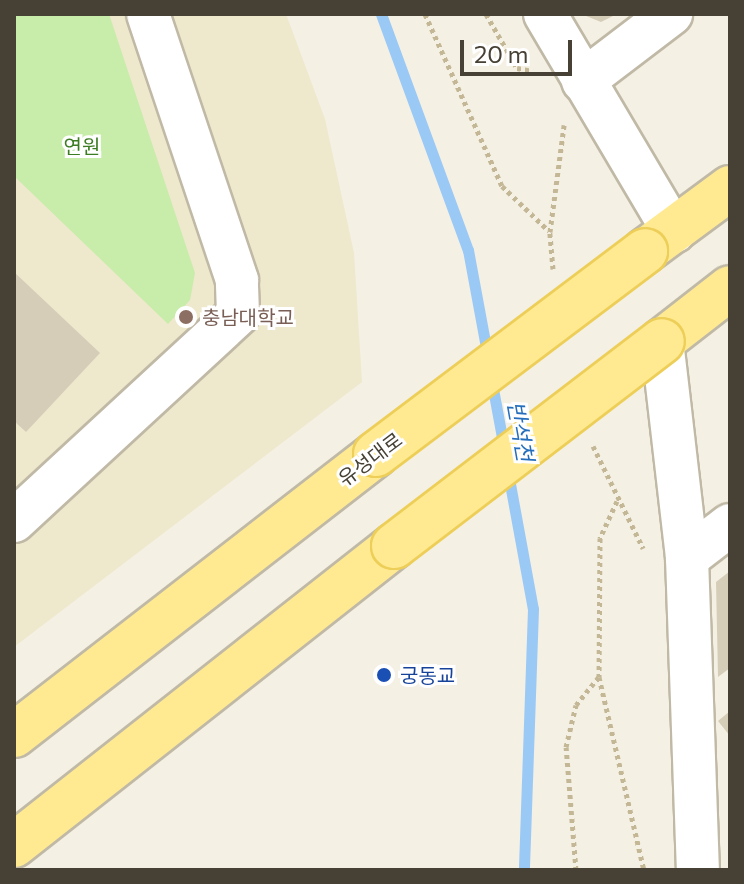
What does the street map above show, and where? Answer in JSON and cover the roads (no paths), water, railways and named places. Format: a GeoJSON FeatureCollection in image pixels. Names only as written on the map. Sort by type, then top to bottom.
{"type":"FeatureCollection","features":[{"type":"Feature","properties":{"kind":"main road","name":"유성대로"},"geometry":{"type":"LineString","coordinates":[[14,735],[376,454],[730,188]]}},
{"type":"Feature","properties":{"kind":"main road"},"geometry":{"type":"LineString","coordinates":[[14,845],[394,546],[730,288]]}},
{"type":"Feature","properties":{"kind":"street"},"geometry":{"type":"LineString","coordinates":[[14,521],[238,314],[237,280],[148,14]]}},
{"type":"Feature","properties":{"kind":"street"},"geometry":{"type":"LineString","coordinates":[[545,14],[583,81],[659,241]]}},
{"type":"Feature","properties":{"kind":"street"},"geometry":{"type":"LineString","coordinates":[[583,81],[671,14]]}},
{"type":"Feature","properties":{"kind":"street"},"geometry":{"type":"LineString","coordinates":[[662,341],[687,558],[698,864]]}},
{"type":"Feature","properties":{"kind":"street"},"geometry":{"type":"LineString","coordinates":[[687,558],[730,525]]}},
{"type":"Feature","properties":{"kind":"street"},"geometry":{"type":"LineString","coordinates":[[698,864],[730,833]]}},
{"type":"Feature","properties":{"kind":"waterway","name":"반석천"},"geometry":{"type":"LineString","coordinates":[[381,14],[468,250],[488,358]]}},
{"type":"Feature","properties":{"kind":"waterway","name":"반석천"},"geometry":{"type":"LineString","coordinates":[[491,378],[504,448]]}},
{"type":"Feature","properties":{"kind":"waterway","name":"반석천"},"geometry":{"type":"LineString","coordinates":[[508,473],[533,609],[524,870]]}},
{"type":"Feature","properties":{"kind":"place","name":"충남대학교"},"geometry":{"type":"Point","coordinates":[186,317]}},
{"type":"Feature","properties":{"kind":"place","name":"궁동교"},"geometry":{"type":"Point","coordinates":[384,675]}},
{"type":"Feature","properties":{"kind":"park label","name":"연원"},"geometry":{"type":"Point","coordinates":[82,146]}}]}
